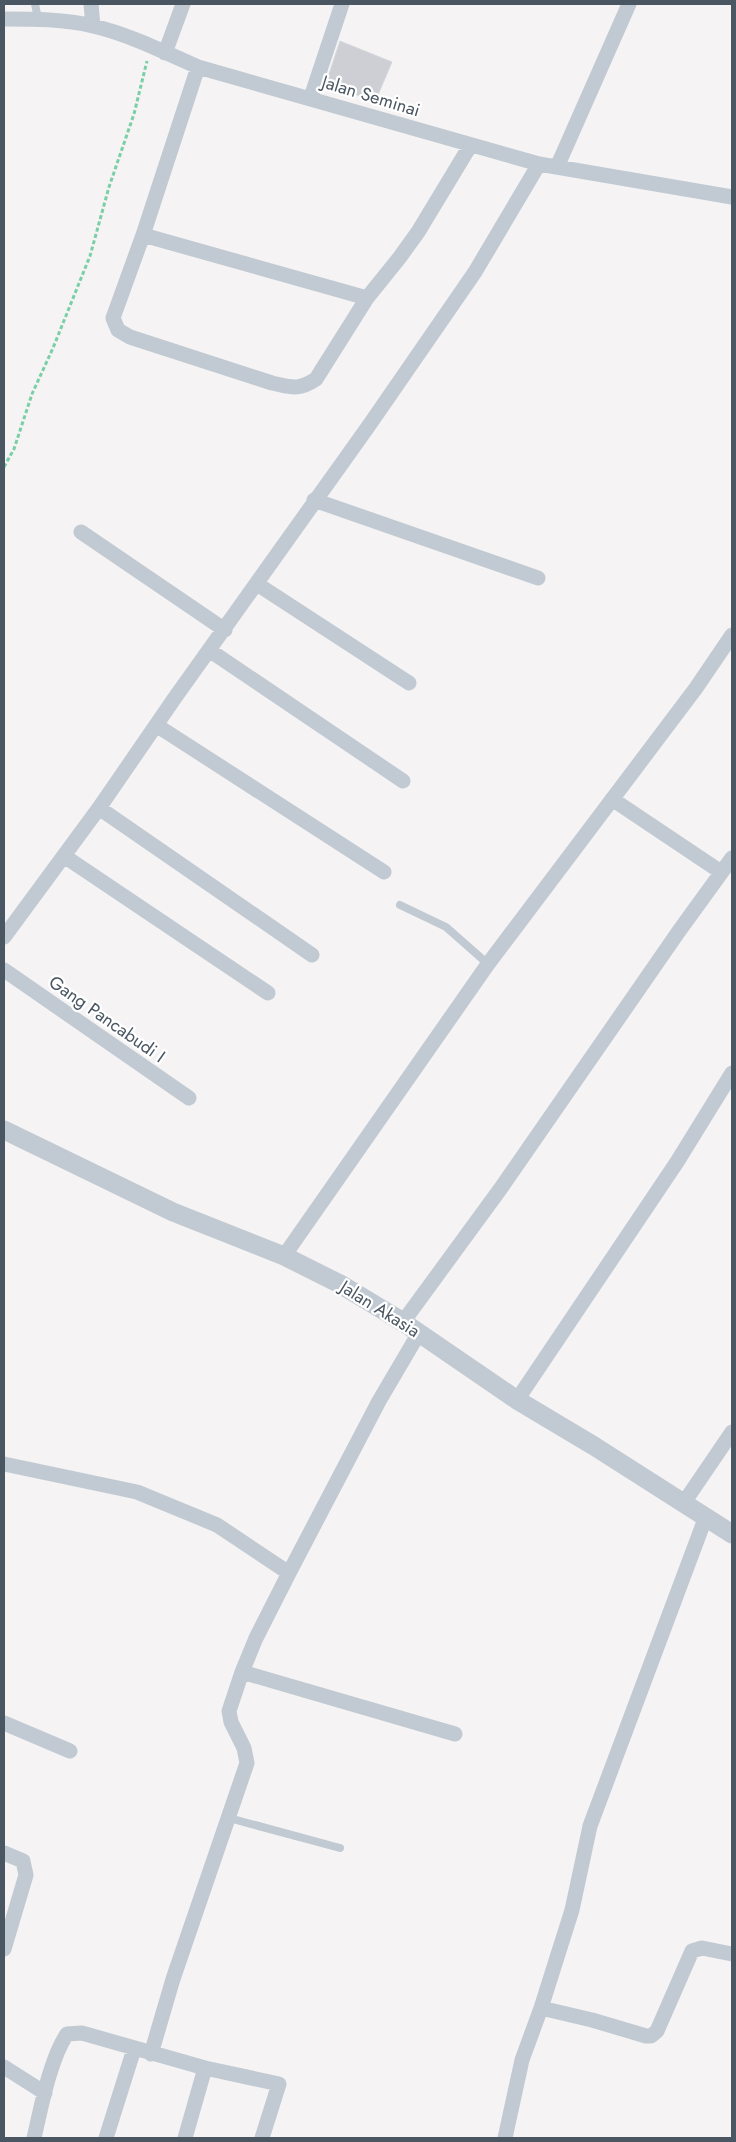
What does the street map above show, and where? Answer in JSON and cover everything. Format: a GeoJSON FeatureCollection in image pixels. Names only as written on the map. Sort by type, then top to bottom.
{"type":"FeatureCollection","features":[{"type":"Feature","properties":{"kind":"street"},"geometry":{"type":"LineString","coordinates":[[91,4],[93,26]]}},
{"type":"Feature","properties":{"kind":"street"},"geometry":{"type":"LineString","coordinates":[[165,53],[183,4]]}},
{"type":"Feature","properties":{"kind":"street"},"geometry":{"type":"LineString","coordinates":[[311,97],[342,4]]}},
{"type":"Feature","properties":{"kind":"street"},"geometry":{"type":"LineString","coordinates":[[557,168],[628,4]]}},
{"type":"Feature","properties":{"kind":"street","name":"Jalan Seminai"},"geometry":{"type":"LineString","coordinates":[[4,19],[38,20],[93,26],[150,46],[198,66],[311,97],[470,146],[557,168],[732,197]]}},
{"type":"Feature","properties":{"kind":"street"},"geometry":{"type":"LineString","coordinates":[[198,66],[143,235],[113,318],[118,330],[130,336],[272,383],[296,388],[306,386],[316,379],[367,298],[400,258],[418,232],[470,146]]}},
{"type":"Feature","properties":{"kind":"street"},"geometry":{"type":"LineString","coordinates":[[5,934],[99,808],[314,500],[370,424],[474,272],[539,164]]}},
{"type":"Feature","properties":{"kind":"street"},"geometry":{"type":"LineString","coordinates":[[143,235],[367,298]]}},
{"type":"Feature","properties":{"kind":"street"},"geometry":{"type":"LineString","coordinates":[[314,500],[538,578]]}},
{"type":"Feature","properties":{"kind":"street"},"geometry":{"type":"LineString","coordinates":[[81,532],[225,630]]}},
{"type":"Feature","properties":{"kind":"street"},"geometry":{"type":"LineString","coordinates":[[257,584],[409,683]]}},
{"type":"Feature","properties":{"kind":"street"},"geometry":{"type":"LineString","coordinates":[[284,1256],[488,964],[696,688],[732,635]]}},
{"type":"Feature","properties":{"kind":"street"},"geometry":{"type":"LineString","coordinates":[[209,650],[403,781]]}},
{"type":"Feature","properties":{"kind":"street"},"geometry":{"type":"LineString","coordinates":[[156,725],[384,872]]}},
{"type":"Feature","properties":{"kind":"street"},"geometry":{"type":"LineString","coordinates":[[612,799],[722,872]]}},
{"type":"Feature","properties":{"kind":"street"},"geometry":{"type":"LineString","coordinates":[[99,808],[312,955]]}},
{"type":"Feature","properties":{"kind":"street"},"geometry":{"type":"LineString","coordinates":[[64,856],[268,993]]}},
{"type":"Feature","properties":{"kind":"street"},"geometry":{"type":"LineString","coordinates":[[151,2054],[173,1979],[247,1763],[244,1748],[231,1722],[229,1710],[256,1638],[379,1400],[411,1328],[501,1188],[732,858]]}},
{"type":"Feature","properties":{"kind":"street","name":"Gang Pancabudi I"},"geometry":{"type":"LineString","coordinates":[[4,970],[189,1098]]}},
{"type":"Feature","properties":{"kind":"street"},"geometry":{"type":"LineString","coordinates":[[517,1400],[634,1226],[732,1073]]}},
{"type":"Feature","properties":{"kind":"street","name":"Jalan Akasia"},"geometry":{"type":"LineString","coordinates":[[4,1130],[173,1212],[284,1256],[340,1284],[411,1328],[517,1400],[594,1446],[705,1519],[732,1534]]}},
{"type":"Feature","properties":{"kind":"street"},"geometry":{"type":"LineString","coordinates":[[683,1504],[732,1432]]}},
{"type":"Feature","properties":{"kind":"street"},"geometry":{"type":"LineString","coordinates":[[4,1464],[137,1492],[217,1525],[289,1573]]}},
{"type":"Feature","properties":{"kind":"street"},"geometry":{"type":"LineString","coordinates":[[505,2138],[522,2060],[541,2008],[572,1910],[590,1826],[705,1519]]}},
{"type":"Feature","properties":{"kind":"street"},"geometry":{"type":"LineString","coordinates":[[242,1672],[455,1734]]}},
{"type":"Feature","properties":{"kind":"street"},"geometry":{"type":"LineString","coordinates":[[4,1723],[70,1751]]}},
{"type":"Feature","properties":{"kind":"street"},"geometry":{"type":"LineString","coordinates":[[4,1853],[23,1861],[26,1875],[4,1949]]}},
{"type":"Feature","properties":{"kind":"street"},"geometry":{"type":"LineString","coordinates":[[541,2008],[651,2036],[656,2032],[692,1950],[702,1948],[732,1954]]}},
{"type":"Feature","properties":{"kind":"street"},"geometry":{"type":"LineString","coordinates":[[34,2138],[45,2093],[61,2042],[67,2034],[82,2033],[205,2068],[279,2084],[262,2138]]}},
{"type":"Feature","properties":{"kind":"street"},"geometry":{"type":"LineString","coordinates":[[106,2138],[134,2049]]}},
{"type":"Feature","properties":{"kind":"street"},"geometry":{"type":"LineString","coordinates":[[4,2067],[45,2093]]}},
{"type":"Feature","properties":{"kind":"street"},"geometry":{"type":"LineString","coordinates":[[185,2138],[205,2068]]}},
{"type":"Feature","properties":{"kind":"lane"},"geometry":{"type":"LineString","coordinates":[[35,4],[38,20]]}},
{"type":"Feature","properties":{"kind":"lane"},"geometry":{"type":"LineString","coordinates":[[400,905],[446,927],[488,964]]}},
{"type":"Feature","properties":{"kind":"lane"},"geometry":{"type":"LineString","coordinates":[[229,1818],[340,1848]]}},
{"type":"Feature","properties":{"kind":"path"},"geometry":{"type":"LineString","coordinates":[[4,467],[14,449],[32,394],[53,348],[90,256],[109,187],[134,114],[150,46]]}},
{"type":"Feature","properties":{"kind":"building"},"geometry":{"type":"Polygon","coordinates":[[[340,41],[392,62],[375,102],[326,83],[340,41]]]}}]}
